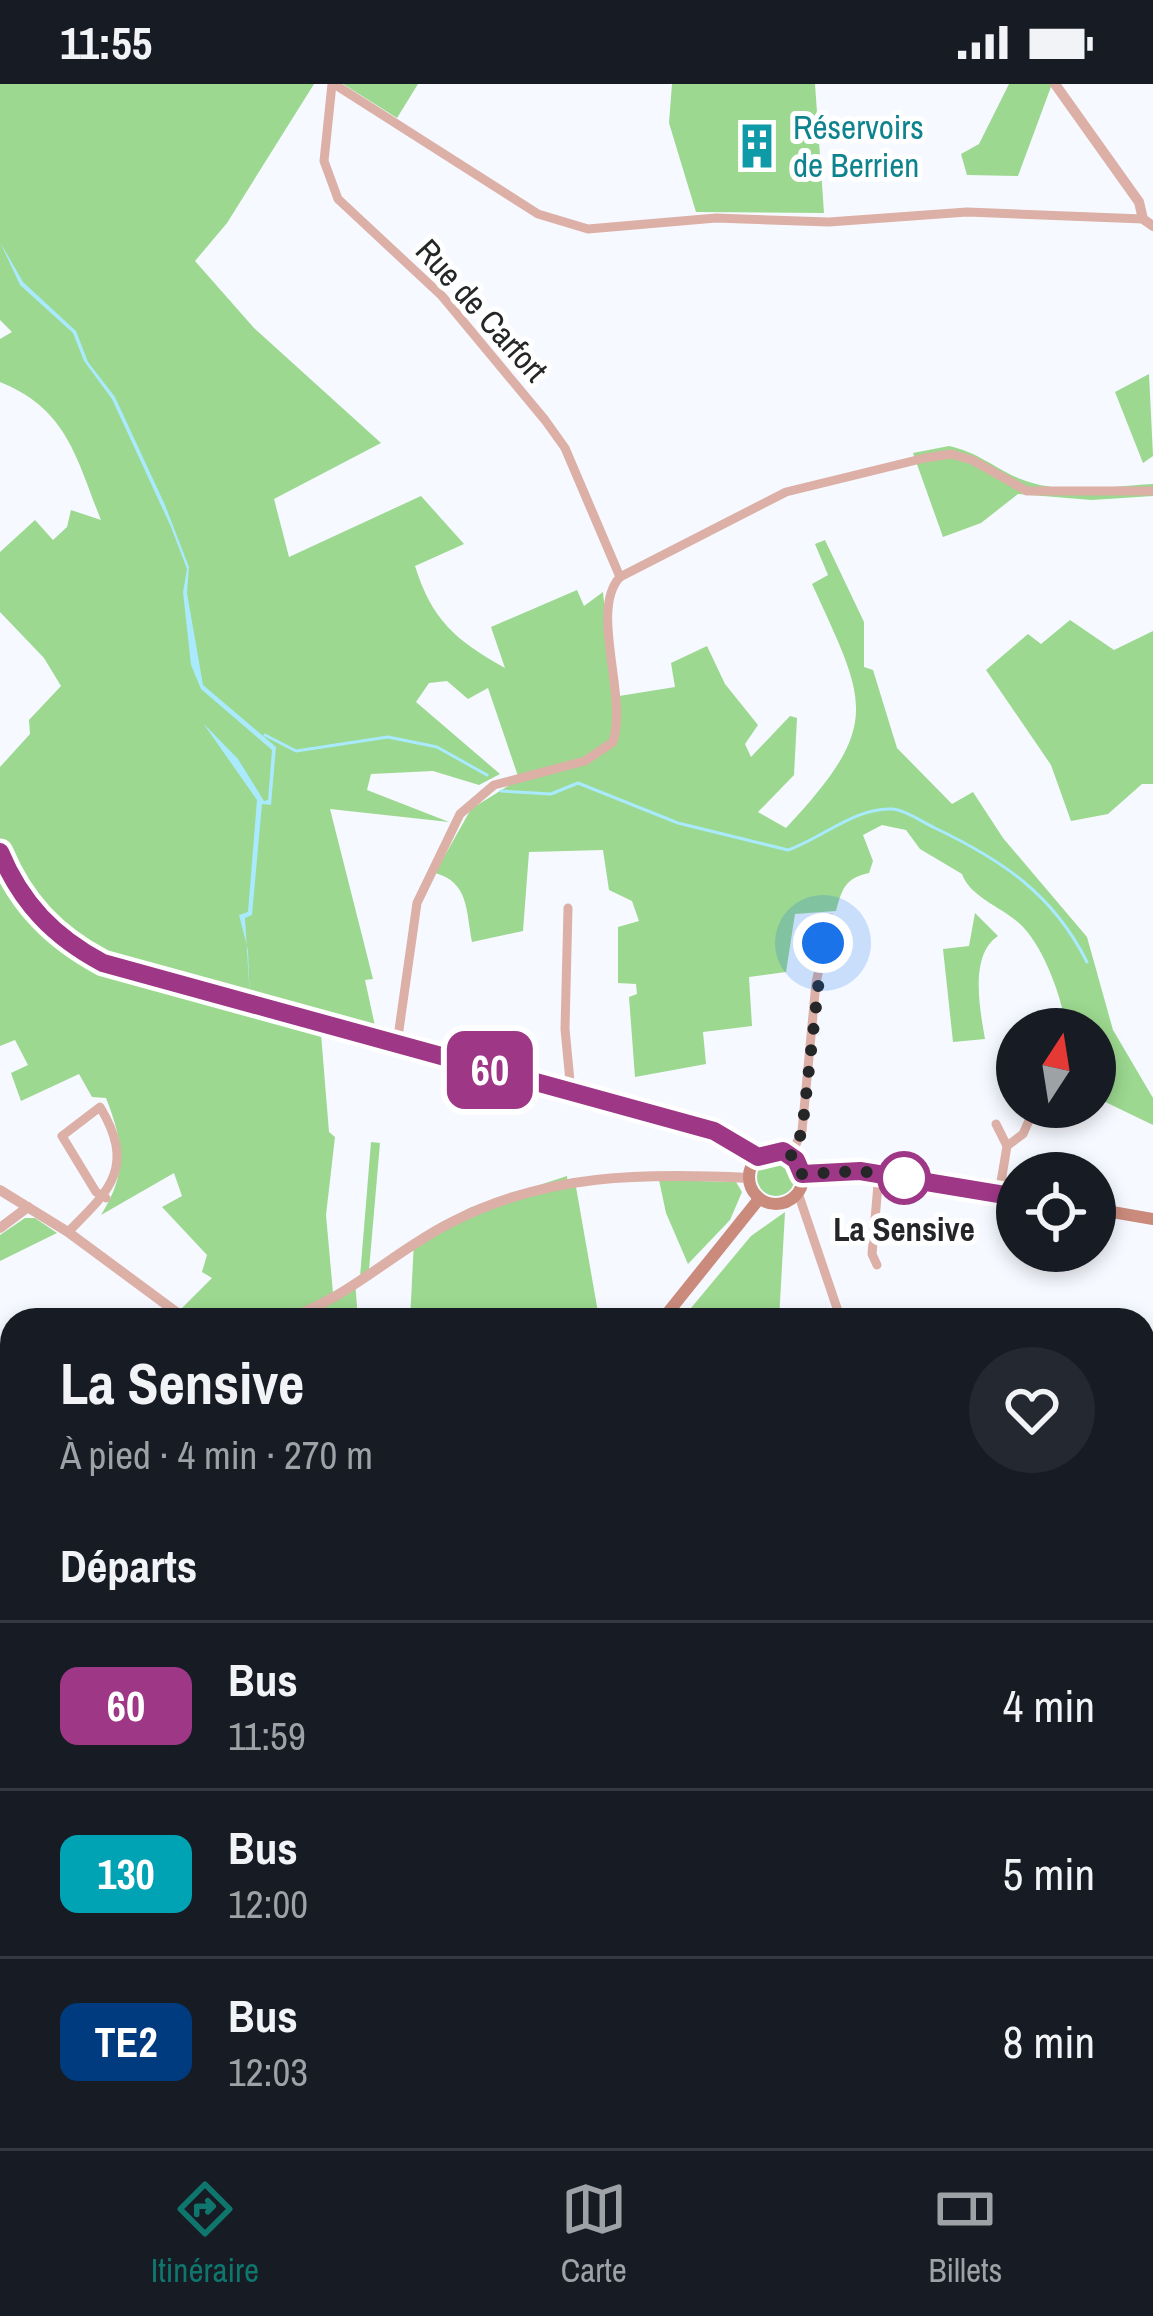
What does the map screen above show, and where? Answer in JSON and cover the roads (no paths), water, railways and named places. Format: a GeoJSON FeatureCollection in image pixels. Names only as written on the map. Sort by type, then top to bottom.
{"type":"FeatureCollection","features":[{"type":"Feature","properties":{"kind":"main road"},"geometry":{"type":"LineString","coordinates":[[0,852],[30,906],[75,948],[126,970],[714,1131],[758,1157]]}},
{"type":"Feature","properties":{"kind":"main road"},"geometry":{"type":"LineString","coordinates":[[774,1150],[791,1155],[802,1174],[798,1192],[776,1204],[759,1199],[749,1178],[758,1157],[774,1150]]}},
{"type":"Feature","properties":{"kind":"main road"},"geometry":{"type":"LineString","coordinates":[[802,1174],[879,1173],[996,1193]]}},
{"type":"Feature","properties":{"kind":"main road"},"geometry":{"type":"LineString","coordinates":[[672,1308],[759,1199]]}},
{"type":"Feature","properties":{"kind":"main road"},"geometry":{"type":"LineString","coordinates":[[1116,1213],[1153,1219]]}},
{"type":"Feature","properties":{"kind":"street"},"geometry":{"type":"LineString","coordinates":[[333,84],[538,214],[588,229],[716,218],[829,222],[968,212],[1148,222],[1139,202],[1055,84]]}},
{"type":"Feature","properties":{"kind":"street","name":"Rue de Carfort"},"geometry":{"type":"LineString","coordinates":[[333,84],[324,146],[331,187],[365,229],[452,307],[566,448],[620,577]]}},
{"type":"Feature","properties":{"kind":"street"},"geometry":{"type":"LineString","coordinates":[[397,1043],[417,903],[460,814],[494,785],[585,761],[613,742],[618,697],[608,598],[620,577],[785,492],[925,458],[951,454],[972,460],[1027,491],[1153,491]]}},
{"type":"Feature","properties":{"kind":"street"},"geometry":{"type":"LineString","coordinates":[[568,908],[565,1029],[571,1092]]}},
{"type":"Feature","properties":{"kind":"street"},"geometry":{"type":"LineString","coordinates":[[791,1155],[802,1132],[816,983],[830,917]]}},
{"type":"Feature","properties":{"kind":"street"},"geometry":{"type":"LineString","coordinates":[[68,1232],[106,1198],[116,1154],[100,1108],[62,1136],[96,1192],[106,1198]]}},
{"type":"Feature","properties":{"kind":"street"},"geometry":{"type":"LineString","coordinates":[[998,1128],[1006,1152]]}},
{"type":"Feature","properties":{"kind":"street"},"geometry":{"type":"LineString","coordinates":[[1007,1146],[1026,1128]]}},
{"type":"Feature","properties":{"kind":"street"},"geometry":{"type":"LineString","coordinates":[[310,1308],[360,1286],[448,1224],[535,1191],[664,1172],[749,1178]]}},
{"type":"Feature","properties":{"kind":"street"},"geometry":{"type":"LineString","coordinates":[[877,1264],[872,1254],[879,1173]]}},
{"type":"Feature","properties":{"kind":"street"},"geometry":{"type":"LineString","coordinates":[[0,1190],[68,1232],[171,1308]]}},
{"type":"Feature","properties":{"kind":"street"},"geometry":{"type":"LineString","coordinates":[[798,1192],[838,1308]]}},
{"type":"Feature","properties":{"kind":"street"},"geometry":{"type":"LineString","coordinates":[[0,1228],[28,1207]]}},
{"type":"Feature","properties":{"kind":"water"},"geometry":{"type":"Polygon","coordinates":[[[0,242],[23,282],[76,331],[88,362],[115,397],[165,505],[189,567],[187,593],[203,685],[276,747],[271,805],[262,804],[252,915],[245,918],[247,945],[239,915],[248,912],[257,800],[203,723],[238,759],[264,801],[268,800],[272,750],[201,689],[191,665],[183,592],[187,569],[171,527],[112,399],[84,361],[73,333],[20,285],[0,242]]]}},
{"type":"Feature","properties":{"kind":"waterway"},"geometry":{"type":"LineString","coordinates":[[265,735],[296,751],[388,737],[437,747],[487,775]]}},
{"type":"Feature","properties":{"kind":"waterway"},"geometry":{"type":"LineString","coordinates":[[501,791],[551,794],[578,783],[678,823],[788,850],[865,813],[897,810],[982,853],[1023,882],[1058,917],[1087,962]]}},
{"type":"Feature","properties":{"kind":"place","name":"Réservoirs de Berrien"},"geometry":{"type":"Point","coordinates":[757,146]}},
{"type":"Feature","properties":{"kind":"place","name":"La Sensive"},"geometry":{"type":"Point","coordinates":[904,1178]}}]}
